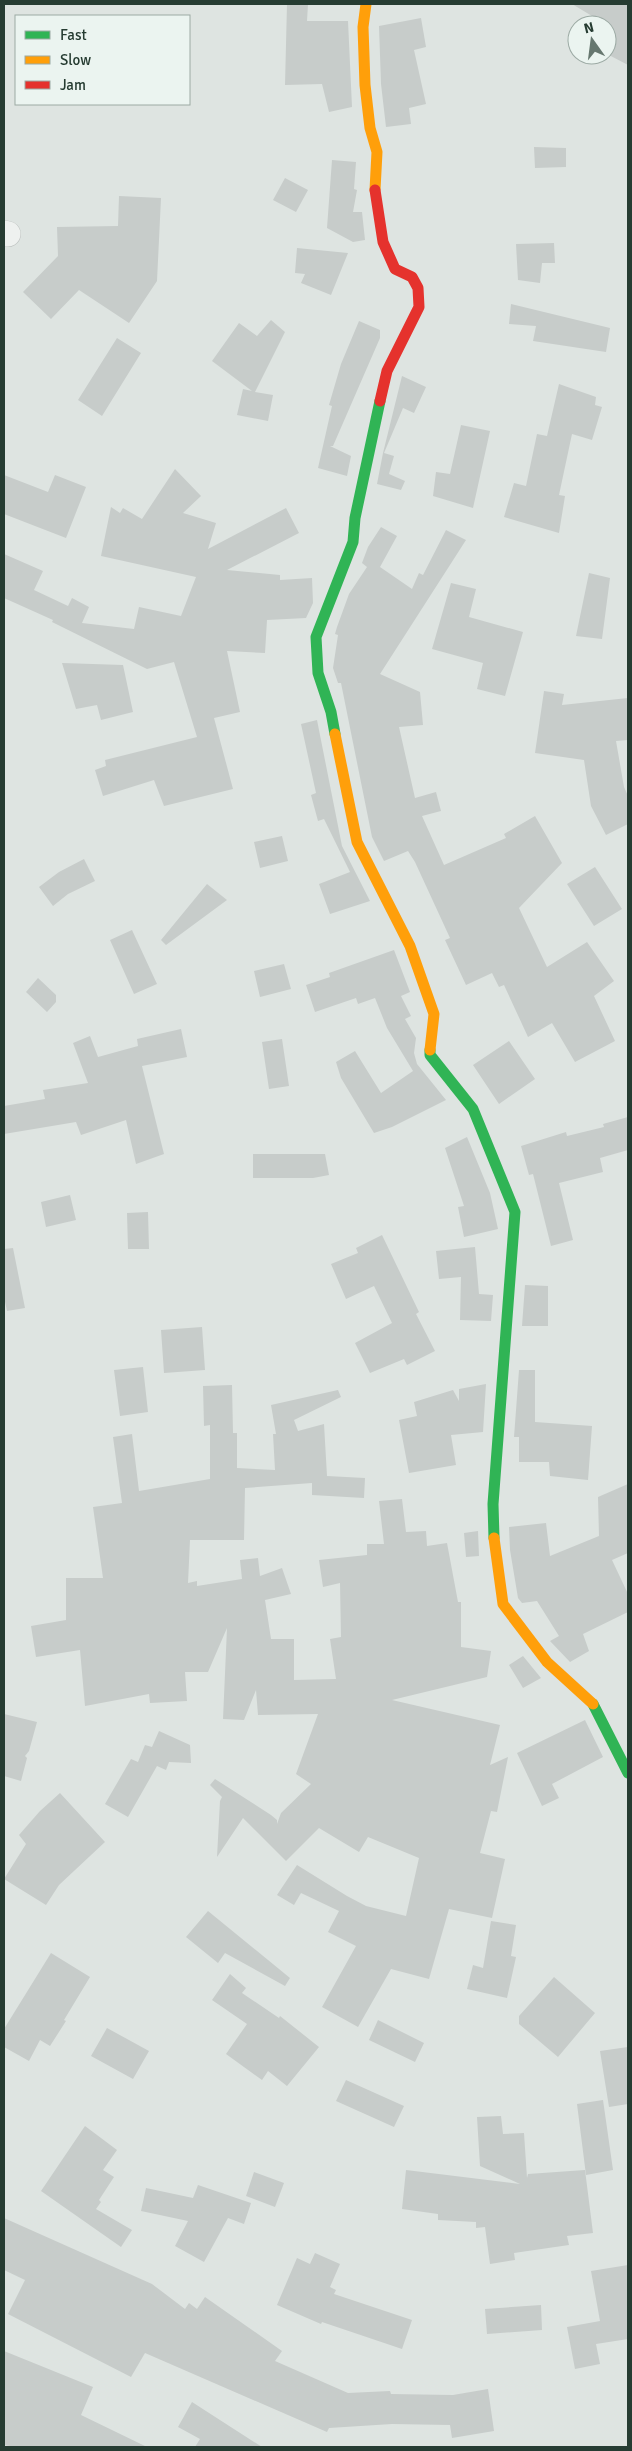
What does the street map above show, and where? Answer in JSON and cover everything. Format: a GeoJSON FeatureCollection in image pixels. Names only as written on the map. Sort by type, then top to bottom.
{"type":"FeatureCollection","features":[{"type":"Feature","properties":{"kind":"street"},"geometry":{"type":"LineString","coordinates":[[366,4],[363,27],[365,84],[370,128],[377,152],[375,197],[383,242],[395,269],[412,277],[418,288],[419,307],[387,371],[368,450],[355,518],[353,542],[316,637],[318,673],[331,712],[338,755],[357,842],[410,946],[434,1014],[430,1054],[473,1110],[515,1212],[493,1504],[494,1552],[503,1604],[547,1662],[596,1706],[628,1773]]}},
{"type":"Feature","properties":{"kind":"building"},"geometry":{"type":"Polygon","coordinates":[[[287,4],[308,4],[307,21],[348,21],[352,107],[329,112],[322,84],[285,85],[287,4]]]}},
{"type":"Feature","properties":{"kind":"building"},"geometry":{"type":"Polygon","coordinates":[[[572,4],[628,4],[628,65],[617,59],[617,15],[590,15],[572,4]]]}},
{"type":"Feature","properties":{"kind":"building"},"geometry":{"type":"Polygon","coordinates":[[[421,18],[426,47],[414,50],[426,104],[409,108],[411,124],[386,127],[381,84],[379,26],[421,18]]]}},
{"type":"Feature","properties":{"kind":"building"},"geometry":{"type":"Polygon","coordinates":[[[534,147],[566,148],[566,167],[535,168],[534,147]]]}},
{"type":"Feature","properties":{"kind":"building"},"geometry":{"type":"Polygon","coordinates":[[[332,160],[356,162],[354,189],[357,190],[353,212],[362,212],[365,240],[353,242],[327,228],[332,160]]]}},
{"type":"Feature","properties":{"kind":"building"},"geometry":{"type":"Polygon","coordinates":[[[285,178],[308,190],[296,212],[273,200],[285,178]]]}},
{"type":"Feature","properties":{"kind":"building"},"geometry":{"type":"Polygon","coordinates":[[[119,196],[161,198],[157,281],[129,323],[79,290],[51,319],[23,292],[58,256],[57,227],[118,226],[119,196]]]}},
{"type":"Feature","properties":{"kind":"building"},"geometry":{"type":"Polygon","coordinates":[[[554,243],[555,263],[542,263],[540,283],[518,280],[516,244],[554,243]]]}},
{"type":"Feature","properties":{"kind":"building"},"geometry":{"type":"Polygon","coordinates":[[[297,248],[348,253],[331,295],[301,283],[305,274],[295,273],[297,248]]]}},
{"type":"Feature","properties":{"kind":"building"},"geometry":{"type":"Polygon","coordinates":[[[511,304],[610,328],[606,352],[533,341],[536,326],[509,324],[511,304]]]}},
{"type":"Feature","properties":{"kind":"building"},"geometry":{"type":"Polygon","coordinates":[[[271,320],[285,332],[255,392],[273,395],[268,421],[237,415],[243,389],[252,391],[212,361],[239,323],[257,336],[271,320]]]}},
{"type":"Feature","properties":{"kind":"building"},"geometry":{"type":"Polygon","coordinates":[[[359,321],[380,330],[380,338],[333,446],[330,446],[351,456],[347,476],[318,468],[332,406],[329,405],[341,364],[359,321]]]}},
{"type":"Feature","properties":{"kind":"building"},"geometry":{"type":"Polygon","coordinates":[[[117,338],[141,353],[102,416],[78,400],[117,338]]]}},
{"type":"Feature","properties":{"kind":"building"},"geometry":{"type":"Polygon","coordinates":[[[402,376],[426,387],[414,413],[403,408],[384,453],[394,456],[389,474],[405,481],[401,490],[377,484],[383,453],[402,376]]]}},
{"type":"Feature","properties":{"kind":"building"},"geometry":{"type":"Polygon","coordinates":[[[559,384],[596,397],[595,405],[602,407],[592,440],[572,434],[559,495],[565,496],[559,533],[504,517],[514,483],[526,486],[537,434],[547,436],[559,384]]]}},
{"type":"Feature","properties":{"kind":"building"},"geometry":{"type":"Polygon","coordinates":[[[461,425],[490,431],[473,508],[433,496],[436,472],[450,474],[461,425]]]}},
{"type":"Feature","properties":{"kind":"building"},"geometry":{"type":"Polygon","coordinates":[[[175,469],[201,496],[183,513],[216,523],[208,549],[286,508],[299,533],[227,570],[280,575],[280,580],[312,578],[313,603],[306,618],[267,620],[265,653],[227,651],[240,712],[214,718],[233,789],[164,806],[154,780],[103,796],[95,770],[106,766],[105,760],[197,737],[174,662],[147,669],[52,622],[53,620],[4,598],[4,554],[43,571],[34,590],[68,606],[72,598],[89,607],[82,623],[134,629],[139,607],[181,616],[196,577],[101,556],[111,507],[120,513],[123,508],[142,519],[175,469]]]}},
{"type":"Feature","properties":{"kind":"building"},"geometry":{"type":"Polygon","coordinates":[[[4,475],[48,492],[55,475],[86,487],[66,538],[4,514],[4,475]]]}},
{"type":"Feature","properties":{"kind":"building"},"geometry":{"type":"Polygon","coordinates":[[[381,527],[397,536],[380,567],[412,589],[419,573],[423,575],[446,530],[466,540],[380,674],[420,692],[423,725],[399,727],[415,798],[436,792],[441,811],[422,816],[444,865],[506,838],[504,834],[535,816],[562,863],[519,908],[547,967],[587,942],[614,981],[594,996],[615,1041],[575,1062],[552,1023],[528,1037],[504,985],[499,987],[492,973],[466,985],[445,940],[450,938],[415,862],[408,851],[384,861],[372,837],[341,683],[338,683],[333,668],[338,635],[335,634],[337,627],[349,594],[367,567],[362,563],[368,547],[381,527]]]}},
{"type":"Feature","properties":{"kind":"building"},"geometry":{"type":"Polygon","coordinates":[[[589,573],[610,578],[602,639],[576,636],[589,573]]]}},
{"type":"Feature","properties":{"kind":"building"},"geometry":{"type":"Polygon","coordinates":[[[451,583],[476,589],[469,617],[523,632],[505,696],[477,689],[483,663],[432,649],[451,583]]]}},
{"type":"Feature","properties":{"kind":"building"},"geometry":{"type":"Polygon","coordinates":[[[62,663],[123,665],[133,712],[101,720],[97,705],[76,709],[62,663]]]}},
{"type":"Feature","properties":{"kind":"building"},"geometry":{"type":"Polygon","coordinates":[[[544,691],[564,694],[562,705],[628,698],[628,740],[616,741],[624,787],[628,796],[628,824],[606,835],[591,806],[584,760],[535,753],[544,691]]]}},
{"type":"Feature","properties":{"kind":"building"},"geometry":{"type":"Polygon","coordinates":[[[317,720],[342,846],[370,901],[330,914],[319,884],[350,872],[324,819],[318,821],[311,795],[316,793],[301,724],[317,720]]]}},
{"type":"Feature","properties":{"kind":"building"},"geometry":{"type":"Polygon","coordinates":[[[282,836],[288,861],[260,868],[254,842],[282,836]]]}},
{"type":"Feature","properties":{"kind":"building"},"geometry":{"type":"Polygon","coordinates":[[[84,859],[95,881],[68,894],[53,906],[39,887],[59,872],[84,859]]]}},
{"type":"Feature","properties":{"kind":"building"},"geometry":{"type":"Polygon","coordinates":[[[595,867],[622,909],[594,926],[567,884],[595,867]]]}},
{"type":"Feature","properties":{"kind":"building"},"geometry":{"type":"Polygon","coordinates":[[[207,884],[227,900],[166,945],[161,940],[207,884]]]}},
{"type":"Feature","properties":{"kind":"building"},"geometry":{"type":"Polygon","coordinates":[[[132,930],[157,984],[134,994],[110,940],[132,930]]]}},
{"type":"Feature","properties":{"kind":"building"},"geometry":{"type":"Polygon","coordinates":[[[394,950],[410,992],[401,996],[411,1016],[405,1019],[416,1038],[414,1053],[417,1064],[446,1100],[392,1127],[374,1133],[341,1078],[336,1062],[355,1051],[381,1093],[413,1071],[387,1028],[375,998],[358,1004],[356,998],[315,1012],[306,985],[330,977],[329,973],[394,950]]]}},
{"type":"Feature","properties":{"kind":"building"},"geometry":{"type":"Polygon","coordinates":[[[284,964],[291,989],[260,997],[254,971],[284,964]]]}},
{"type":"Feature","properties":{"kind":"building"},"geometry":{"type":"Polygon","coordinates":[[[38,978],[56,995],[56,1002],[47,1012],[26,992],[38,978]]]}},
{"type":"Feature","properties":{"kind":"building"},"geometry":{"type":"Polygon","coordinates":[[[181,1029],[187,1057],[142,1066],[164,1154],[136,1164],[126,1120],[81,1135],[76,1122],[4,1134],[4,1106],[45,1099],[43,1090],[88,1083],[73,1043],[90,1036],[98,1057],[138,1046],[137,1039],[181,1029]]]}},
{"type":"Feature","properties":{"kind":"building"},"geometry":{"type":"Polygon","coordinates":[[[282,1039],[289,1086],[269,1089],[262,1042],[282,1039]]]}},
{"type":"Feature","properties":{"kind":"building"},"geometry":{"type":"Polygon","coordinates":[[[509,1041],[535,1079],[499,1104],[473,1065],[509,1041]]]}},
{"type":"Feature","properties":{"kind":"building"},"geometry":{"type":"Polygon","coordinates":[[[628,1117],[628,1150],[600,1158],[603,1172],[559,1183],[573,1240],[551,1246],[533,1174],[529,1175],[521,1146],[566,1132],[567,1136],[604,1127],[603,1124],[628,1117]]]}},
{"type":"Feature","properties":{"kind":"building"},"geometry":{"type":"Polygon","coordinates":[[[467,1137],[490,1193],[498,1229],[464,1237],[458,1207],[464,1206],[445,1148],[467,1137]]]}},
{"type":"Feature","properties":{"kind":"building"},"geometry":{"type":"Polygon","coordinates":[[[253,1154],[325,1154],[329,1175],[313,1178],[253,1178],[253,1154]]]}},
{"type":"Feature","properties":{"kind":"building"},"geometry":{"type":"Polygon","coordinates":[[[70,1195],[76,1220],[46,1227],[41,1202],[70,1195]]]}},
{"type":"Feature","properties":{"kind":"building"},"geometry":{"type":"Polygon","coordinates":[[[148,1212],[149,1249],[128,1249],[127,1213],[148,1212]]]}},
{"type":"Feature","properties":{"kind":"building"},"geometry":{"type":"Polygon","coordinates":[[[382,1235],[419,1312],[416,1314],[435,1351],[407,1365],[404,1359],[370,1373],[355,1343],[392,1323],[374,1286],[346,1299],[331,1264],[358,1253],[356,1248],[382,1235]]]}},
{"type":"Feature","properties":{"kind":"building"},"geometry":{"type":"Polygon","coordinates":[[[475,1247],[479,1294],[493,1295],[491,1321],[460,1320],[461,1277],[439,1279],[436,1251],[475,1247]]]}},
{"type":"Feature","properties":{"kind":"building"},"geometry":{"type":"Polygon","coordinates":[[[13,1248],[25,1308],[7,1311],[4,1297],[4,1249],[13,1248]]]}},
{"type":"Feature","properties":{"kind":"building"},"geometry":{"type":"Polygon","coordinates":[[[525,1285],[548,1286],[548,1326],[522,1326],[525,1285]]]}},
{"type":"Feature","properties":{"kind":"building"},"geometry":{"type":"Polygon","coordinates":[[[202,1327],[205,1370],[164,1373],[161,1330],[202,1327]]]}},
{"type":"Feature","properties":{"kind":"building"},"geometry":{"type":"Polygon","coordinates":[[[143,1367],[148,1412],[120,1416],[114,1370],[143,1367]]]}},
{"type":"Feature","properties":{"kind":"building"},"geometry":{"type":"Polygon","coordinates":[[[519,1370],[535,1370],[535,1422],[592,1426],[588,1480],[550,1476],[549,1462],[519,1462],[519,1437],[514,1437],[519,1370]]]}},
{"type":"Feature","properties":{"kind":"building"},"geometry":{"type":"Polygon","coordinates":[[[486,1384],[483,1432],[451,1435],[456,1465],[409,1473],[399,1420],[417,1416],[414,1402],[453,1390],[459,1401],[459,1389],[486,1384]]]}},
{"type":"Feature","properties":{"kind":"building"},"geometry":{"type":"Polygon","coordinates":[[[232,1385],[233,1433],[237,1433],[237,1468],[275,1470],[273,1434],[276,1434],[271,1405],[338,1390],[341,1397],[294,1420],[298,1431],[324,1424],[327,1476],[365,1478],[364,1498],[312,1495],[312,1483],[245,1488],[244,1540],[190,1540],[188,1583],[197,1581],[197,1586],[242,1579],[240,1560],[258,1558],[260,1576],[282,1568],[291,1594],[265,1600],[271,1639],[294,1639],[294,1680],[336,1679],[330,1639],[341,1637],[340,1583],[323,1587],[319,1560],[367,1555],[367,1544],[384,1544],[379,1501],[402,1499],[406,1532],[426,1531],[427,1546],[447,1543],[458,1602],[461,1602],[461,1647],[491,1651],[487,1677],[392,1700],[500,1725],[490,1765],[508,1757],[497,1812],[491,1811],[480,1853],[505,1859],[492,1918],[449,1909],[429,1979],[391,1969],[358,2027],[322,2007],[356,1946],[328,1932],[339,1911],[301,1893],[294,1905],[277,1895],[297,1865],[366,1906],[406,1916],[419,1858],[368,1837],[359,1852],[319,1828],[286,1861],[243,1818],[217,1857],[220,1801],[222,1797],[210,1785],[215,1779],[271,1815],[277,1820],[277,1824],[281,1813],[311,1784],[296,1774],[318,1714],[258,1715],[256,1690],[244,1720],[223,1719],[227,1628],[208,1672],[185,1672],[187,1701],[150,1703],[149,1694],[85,1706],[80,1650],[36,1657],[31,1626],[66,1620],[66,1578],[103,1578],[93,1507],[122,1503],[113,1437],[132,1434],[139,1491],[210,1479],[210,1425],[204,1426],[203,1386],[232,1385]]]}},
{"type":"Feature","properties":{"kind":"building"},"geometry":{"type":"Polygon","coordinates":[[[628,1484],[628,1553],[612,1560],[628,1594],[628,1612],[583,1634],[589,1651],[570,1662],[550,1641],[559,1636],[537,1601],[522,1603],[518,1598],[510,1550],[509,1527],[546,1523],[550,1556],[599,1536],[598,1497],[628,1484]]]}},
{"type":"Feature","properties":{"kind":"building"},"geometry":{"type":"Polygon","coordinates":[[[478,1531],[479,1556],[466,1557],[464,1533],[478,1531]]]}},
{"type":"Feature","properties":{"kind":"building"},"geometry":{"type":"Polygon","coordinates":[[[523,1656],[541,1678],[523,1688],[509,1665],[523,1656]]]}},
{"type":"Feature","properties":{"kind":"building"},"geometry":{"type":"Polygon","coordinates":[[[4,1714],[37,1722],[29,1751],[25,1756],[27,1758],[21,1781],[4,1776],[4,1714]]]}},
{"type":"Feature","properties":{"kind":"building"},"geometry":{"type":"Polygon","coordinates":[[[585,1720],[603,1757],[552,1784],[559,1798],[542,1806],[517,1753],[585,1720]]]}},
{"type":"Feature","properties":{"kind":"building"},"geometry":{"type":"Polygon","coordinates":[[[159,1731],[190,1745],[191,1763],[169,1762],[166,1770],[157,1766],[128,1817],[105,1804],[131,1759],[138,1762],[145,1745],[152,1747],[159,1731]]]}},
{"type":"Feature","properties":{"kind":"building"},"geometry":{"type":"Polygon","coordinates":[[[60,1793],[105,1842],[59,1885],[46,1905],[4,1879],[26,1844],[19,1835],[40,1811],[60,1793]]]}},
{"type":"Feature","properties":{"kind":"building"},"geometry":{"type":"Polygon","coordinates":[[[208,1911],[290,1978],[285,1986],[225,1953],[218,1963],[186,1937],[208,1911]]]}},
{"type":"Feature","properties":{"kind":"building"},"geometry":{"type":"Polygon","coordinates":[[[491,1921],[516,1925],[511,1956],[516,1957],[507,1998],[467,1989],[473,1965],[483,1968],[491,1921]]]}},
{"type":"Feature","properties":{"kind":"building"},"geometry":{"type":"Polygon","coordinates":[[[51,1953],[90,1977],[50,2046],[40,2040],[29,2061],[4,2047],[4,2029],[51,1953]]]}},
{"type":"Feature","properties":{"kind":"building"},"geometry":{"type":"Polygon","coordinates":[[[230,1974],[246,1988],[242,1993],[279,2018],[280,2016],[319,2047],[287,2086],[268,2071],[262,2080],[226,2054],[247,2024],[212,2000],[230,1974]]]}},
{"type":"Feature","properties":{"kind":"building"},"geometry":{"type":"Polygon","coordinates":[[[554,1977],[595,2013],[558,2057],[519,2024],[519,2016],[554,1977]]]}},
{"type":"Feature","properties":{"kind":"building"},"geometry":{"type":"Polygon","coordinates":[[[378,2020],[424,2043],[415,2062],[369,2040],[378,2020]]]}},
{"type":"Feature","properties":{"kind":"building"},"geometry":{"type":"Polygon","coordinates":[[[107,2028],[149,2051],[133,2079],[91,2056],[107,2028]]]}},
{"type":"Feature","properties":{"kind":"building"},"geometry":{"type":"Polygon","coordinates":[[[628,2047],[628,2104],[609,2107],[600,2051],[628,2047]]]}},
{"type":"Feature","properties":{"kind":"building"},"geometry":{"type":"Polygon","coordinates":[[[346,2080],[404,2106],[394,2127],[336,2101],[346,2080]]]}},
{"type":"Feature","properties":{"kind":"building"},"geometry":{"type":"Polygon","coordinates":[[[603,2100],[613,2170],[586,2175],[577,2104],[603,2100]]]}},
{"type":"Feature","properties":{"kind":"building"},"geometry":{"type":"Polygon","coordinates":[[[501,2116],[503,2134],[524,2133],[527,2178],[528,2174],[585,2170],[593,2233],[567,2236],[569,2245],[514,2253],[515,2260],[490,2264],[485,2227],[476,2228],[476,2222],[438,2220],[438,2214],[402,2209],[406,2170],[520,2184],[480,2166],[477,2117],[501,2116]]]}},
{"type":"Feature","properties":{"kind":"building"},"geometry":{"type":"Polygon","coordinates":[[[85,2126],[117,2150],[103,2170],[114,2177],[99,2200],[101,2202],[96,2209],[132,2230],[121,2247],[41,2191],[85,2126]]]}},
{"type":"Feature","properties":{"kind":"building"},"geometry":{"type":"Polygon","coordinates":[[[254,2172],[284,2183],[275,2207],[246,2196],[254,2172]]]}},
{"type":"Feature","properties":{"kind":"building"},"geometry":{"type":"Polygon","coordinates":[[[198,2185],[251,2203],[244,2224],[228,2218],[204,2262],[175,2246],[188,2221],[141,2211],[146,2188],[193,2198],[198,2185]]]}},
{"type":"Feature","properties":{"kind":"building"},"geometry":{"type":"Polygon","coordinates":[[[4,2218],[152,2284],[185,2309],[189,2303],[197,2309],[205,2297],[282,2351],[275,2361],[348,2393],[390,2391],[391,2394],[453,2395],[488,2389],[494,2431],[452,2438],[450,2425],[392,2424],[329,2428],[327,2432],[145,2353],[131,2377],[8,2314],[25,2280],[4,2270],[4,2218]]]}},
{"type":"Feature","properties":{"kind":"building"},"geometry":{"type":"Polygon","coordinates":[[[315,2253],[340,2264],[330,2287],[336,2290],[334,2294],[412,2320],[402,2349],[322,2322],[321,2324],[277,2305],[297,2258],[310,2264],[315,2253]]]}},
{"type":"Feature","properties":{"kind":"building"},"geometry":{"type":"Polygon","coordinates":[[[628,2265],[628,2339],[596,2344],[600,2364],[575,2369],[567,2327],[600,2321],[591,2271],[628,2265]]]}},
{"type":"Feature","properties":{"kind":"building"},"geometry":{"type":"Polygon","coordinates":[[[541,2305],[542,2330],[487,2334],[485,2309],[541,2305]]]}},
{"type":"Feature","properties":{"kind":"building"},"geometry":{"type":"Polygon","coordinates":[[[4,2351],[93,2387],[81,2415],[147,2447],[15,2447],[4,2445],[4,2351]]]}},
{"type":"Feature","properties":{"kind":"building"},"geometry":{"type":"Polygon","coordinates":[[[192,2402],[262,2447],[195,2447],[200,2439],[178,2427],[192,2402]]]}},
{"type":"Feature","properties":{"kind":"traffic: fast"},"geometry":{"type":"LineString","coordinates":[[335,734],[331,712],[318,673],[316,637],[353,542],[355,518],[380,401]]}},
{"type":"Feature","properties":{"kind":"traffic: fast"},"geometry":{"type":"LineString","coordinates":[[430,1050],[430,1055],[473,1109],[515,1212],[493,1504],[494,1538]]}},
{"type":"Feature","properties":{"kind":"traffic: fast"},"geometry":{"type":"LineString","coordinates":[[593,1704],[628,1773]]}},
{"type":"Feature","properties":{"kind":"traffic: slow"},"geometry":{"type":"LineString","coordinates":[[366,4],[363,27],[365,85],[370,128],[377,152],[375,190]]}},
{"type":"Feature","properties":{"kind":"traffic: slow"},"geometry":{"type":"LineString","coordinates":[[335,734],[357,842],[410,946],[434,1014],[430,1050]]}},
{"type":"Feature","properties":{"kind":"traffic: slow"},"geometry":{"type":"LineString","coordinates":[[494,1538],[503,1604],[547,1662],[593,1704]]}},
{"type":"Feature","properties":{"kind":"traffic: jam"},"geometry":{"type":"LineString","coordinates":[[375,190],[383,242],[395,269],[412,277],[418,288],[419,307],[387,371],[380,401]]}}]}
